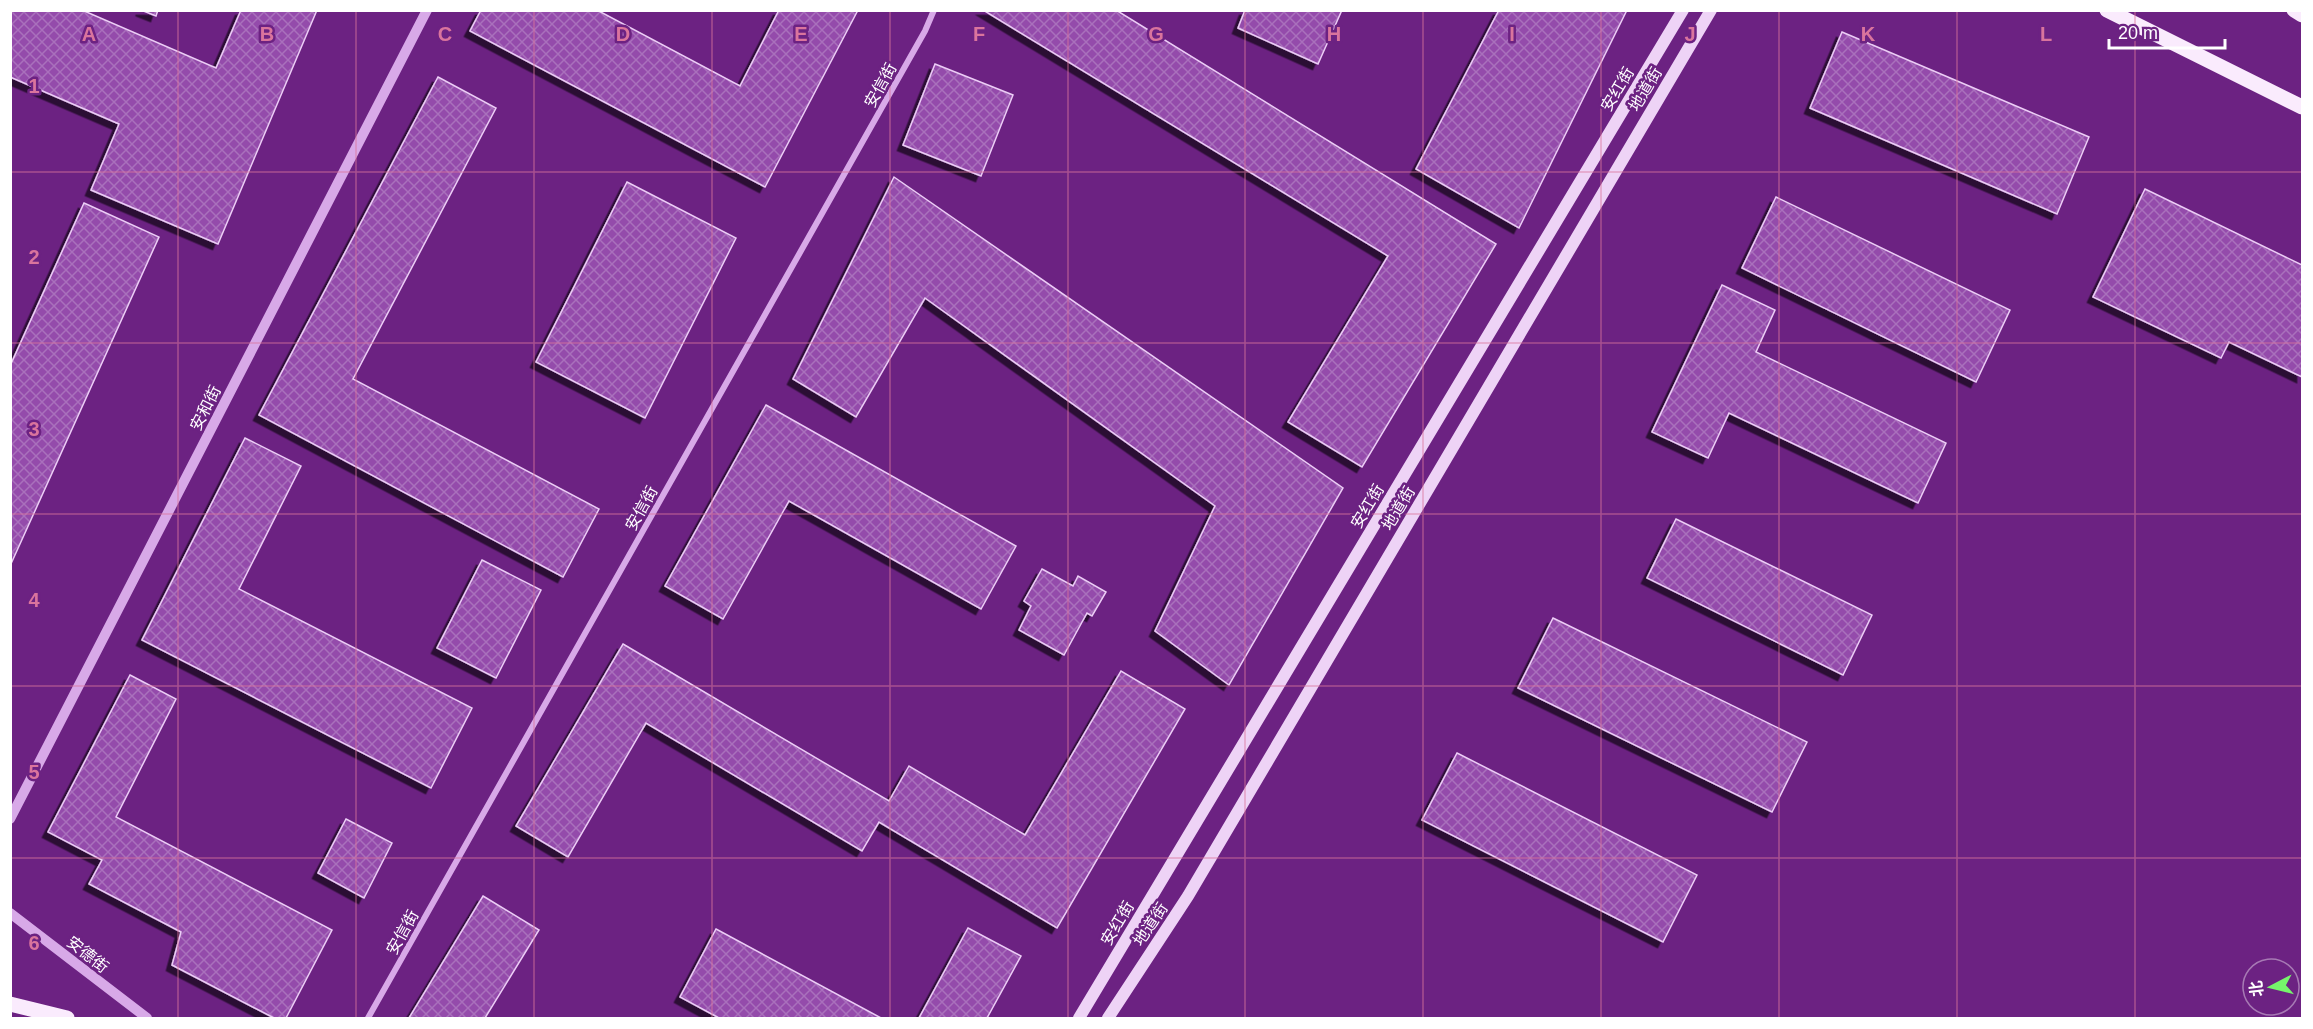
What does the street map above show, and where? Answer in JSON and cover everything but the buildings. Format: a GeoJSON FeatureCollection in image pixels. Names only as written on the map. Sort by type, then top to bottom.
{"type":"FeatureCollection","features":[{"type":"Feature","properties":{"kind":"main road","name":"安红街"},"geometry":{"type":"LineString","coordinates":[[1079,1018],[1683,10]]}},
{"type":"Feature","properties":{"kind":"main road","name":"地道街"},"geometry":{"type":"LineString","coordinates":[[1108,1018],[1188,896],[1711,10]]}},
{"type":"Feature","properties":{"kind":"main road"},"geometry":{"type":"LineString","coordinates":[[2107,10],[2302,107]]}},
{"type":"Feature","properties":{"kind":"main road"},"geometry":{"type":"LineString","coordinates":[[2294,10],[2302,15]]}},
{"type":"Feature","properties":{"kind":"main road"},"geometry":{"type":"LineString","coordinates":[[10,1004],[67,1018]]}},
{"type":"Feature","properties":{"kind":"street","name":"安和街"},"geometry":{"type":"LineString","coordinates":[[10,819],[427,10]]}},
{"type":"Feature","properties":{"kind":"street","name":"安信街"},"geometry":{"type":"LineString","coordinates":[[369,1018],[920,42],[934,10]]}},
{"type":"Feature","properties":{"kind":"street","name":"安德街"},"geometry":{"type":"LineString","coordinates":[[10,913],[147,1018]]}}]}
